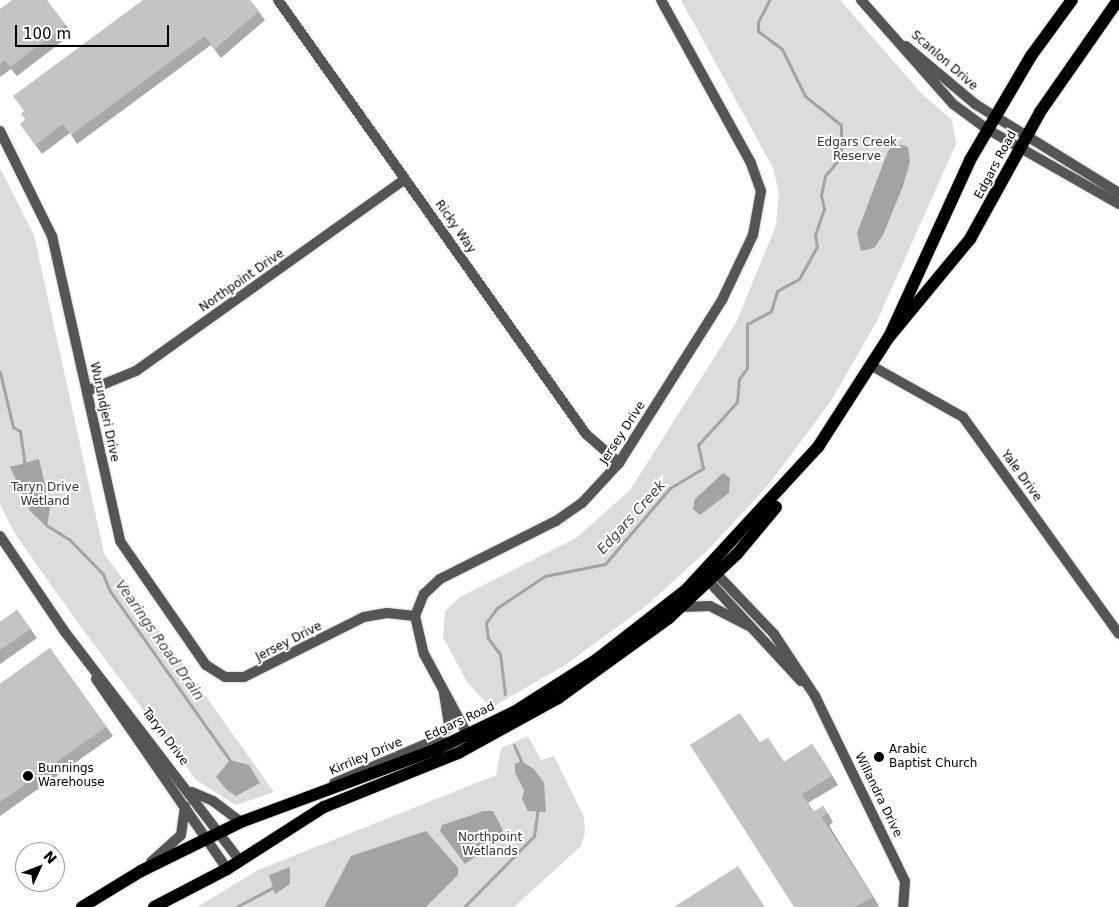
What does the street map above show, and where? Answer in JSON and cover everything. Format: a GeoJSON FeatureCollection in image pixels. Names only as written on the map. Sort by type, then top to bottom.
{"type":"FeatureCollection","features":[{"type":"Feature","properties":{"kind":"main road","name":"Edgars Road"},"geometry":{"type":"LineString","coordinates":[[154,907],[227,869],[324,807],[470,747],[604,667],[681,608],[795,477],[872,366],[890,337],[987,129],[1072,0]]}},
{"type":"Feature","properties":{"kind":"main road","name":"Edgars Road"},"geometry":{"type":"LineString","coordinates":[[890,337],[970,239],[1028,135],[1118,0]]}},
{"type":"Feature","properties":{"kind":"main road","name":"Edgars Road"},"geometry":{"type":"LineString","coordinates":[[82,907],[141,871],[241,822],[313,796],[470,734],[514,712],[596,660],[709,574]]}},
{"type":"Feature","properties":{"kind":"street","name":"Ricky Way"},"geometry":{"type":"LineString","coordinates":[[278,0],[586,434],[619,462]]}},
{"type":"Feature","properties":{"kind":"street","name":"Jersey Drive"},"geometry":{"type":"LineString","coordinates":[[221,675],[255,673],[364,617],[386,613],[415,616],[431,586],[570,513],[619,462],[722,300],[753,235],[761,203],[752,163],[661,0]]}},
{"type":"Feature","properties":{"kind":"street","name":"Scanlon Drive"},"geometry":{"type":"LineString","coordinates":[[862,0],[939,92],[987,129],[1119,204]]}},
{"type":"Feature","properties":{"kind":"street"},"geometry":{"type":"LineString","coordinates":[[1062,0],[1062,13]]}},
{"type":"Feature","properties":{"kind":"street","name":"Scanlon Drive"},"geometry":{"type":"LineString","coordinates":[[880,22],[948,83],[995,116],[1119,193]]}},
{"type":"Feature","properties":{"kind":"street","name":"Wurundjeri Drive"},"geometry":{"type":"LineString","coordinates":[[0,131],[50,230],[120,541],[200,658],[221,675]]}},
{"type":"Feature","properties":{"kind":"street","name":"Northpoint Drive"},"geometry":{"type":"LineString","coordinates":[[87,391],[136,371],[405,179]]}},
{"type":"Feature","properties":{"kind":"street","name":"Yale Drive"},"geometry":{"type":"LineString","coordinates":[[872,366],[963,418],[1119,634]]}},
{"type":"Feature","properties":{"kind":"street","name":"Taryn Drive"},"geometry":{"type":"LineString","coordinates":[[0,536],[227,869]]}},
{"type":"Feature","properties":{"kind":"street","name":"Willandra Drive"},"geometry":{"type":"LineString","coordinates":[[709,574],[754,630],[815,696]]}},
{"type":"Feature","properties":{"kind":"street","name":"Willandra Drive"},"geometry":{"type":"LineString","coordinates":[[709,574],[774,634],[815,696],[905,881],[903,907]]}},
{"type":"Feature","properties":{"kind":"street"},"geometry":{"type":"LineString","coordinates":[[681,608],[693,604],[710,606],[754,630]]}},
{"type":"Feature","properties":{"kind":"street","name":"Kirriley Drive"},"geometry":{"type":"LineString","coordinates":[[415,616],[419,641],[444,693],[470,734]]}},
{"type":"Feature","properties":{"kind":"street","name":"Taryn Drive"},"geometry":{"type":"LineString","coordinates":[[65,632],[191,792],[240,861]]}},
{"type":"Feature","properties":{"kind":"street","name":"Kirriley Drive"},"geometry":{"type":"LineString","coordinates":[[313,796],[346,776],[440,738],[449,725],[444,693]]}},
{"type":"Feature","properties":{"kind":"street"},"geometry":{"type":"LineString","coordinates":[[470,734],[470,747]]}},
{"type":"Feature","properties":{"kind":"street"},"geometry":{"type":"LineString","coordinates":[[191,792],[213,801],[241,822]]}},
{"type":"Feature","properties":{"kind":"street"},"geometry":{"type":"LineString","coordinates":[[141,871],[181,835],[185,806]]}},
{"type":"Feature","properties":{"kind":"green space","name":"Edgars Creek Reserve"},"geometry":{"type":"Polygon","coordinates":[[[681,0],[840,0],[923,95],[952,120],[956,144],[877,321],[831,401],[769,484],[711,547],[646,606],[565,665],[491,708],[467,682],[443,637],[445,611],[460,597],[576,538],[630,490],[736,323],[776,225],[779,193],[773,168],[681,0]]]}},
{"type":"Feature","properties":{"kind":"green space","name":"Taryn Drive Wetland"},"geometry":{"type":"Polygon","coordinates":[[[0,168],[34,235],[104,553],[274,792],[236,805],[196,780],[83,630],[15,534],[0,504],[0,168]]]}},
{"type":"Feature","properties":{"kind":"green space","name":"Northpoint Wetlands"},"geometry":{"type":"Polygon","coordinates":[[[528,736],[541,760],[554,756],[584,817],[585,832],[581,846],[514,907],[197,907],[258,870],[496,775],[501,748],[528,736]]]}},
{"type":"Feature","properties":{"kind":"shaded area"},"geometry":{"type":"Polygon","coordinates":[[[895,143],[908,147],[910,162],[903,186],[883,235],[874,248],[861,251],[857,233],[888,151],[895,143]]]}},
{"type":"Feature","properties":{"kind":"shaded area"},"geometry":{"type":"Polygon","coordinates":[[[39,459],[50,507],[47,527],[30,511],[10,467],[39,459]]]}},
{"type":"Feature","properties":{"kind":"shaded area"},"geometry":{"type":"Polygon","coordinates":[[[723,473],[730,478],[729,493],[700,515],[693,509],[695,499],[723,473]]]}},
{"type":"Feature","properties":{"kind":"shaded area"},"geometry":{"type":"Polygon","coordinates":[[[230,760],[249,765],[260,783],[236,796],[227,790],[216,777],[230,760]]]}},
{"type":"Feature","properties":{"kind":"shaded area"},"geometry":{"type":"Polygon","coordinates":[[[521,761],[534,769],[544,783],[546,812],[528,811],[522,799],[524,790],[515,773],[515,764],[521,761]]]}},
{"type":"Feature","properties":{"kind":"shaded area"},"geometry":{"type":"Polygon","coordinates":[[[484,811],[493,811],[503,830],[496,842],[465,864],[440,831],[442,825],[484,811]]]}},
{"type":"Feature","properties":{"kind":"shaded area"},"geometry":{"type":"Polygon","coordinates":[[[426,831],[458,868],[458,875],[426,907],[324,907],[351,856],[426,831]]]}},
{"type":"Feature","properties":{"kind":"shaded area"},"geometry":{"type":"Polygon","coordinates":[[[290,867],[290,884],[275,894],[269,875],[290,867]]]}},
{"type":"Feature","properties":{"kind":"building"},"geometry":{"type":"Polygon","coordinates":[[[12,0],[47,0],[66,25],[10,67],[5,60],[0,64],[0,9],[12,0]]]}},
{"type":"Feature","properties":{"kind":"building"},"geometry":{"type":"Polygon","coordinates":[[[143,0],[250,0],[259,11],[215,49],[205,36],[71,135],[63,124],[36,145],[20,124],[26,120],[21,114],[24,111],[13,96],[143,0]]]}},
{"type":"Feature","properties":{"kind":"building"},"geometry":{"type":"Polygon","coordinates":[[[17,610],[31,629],[0,650],[0,622],[17,610]]]}},
{"type":"Feature","properties":{"kind":"building","name":"Bunnings Warehouse"},"geometry":{"type":"Polygon","coordinates":[[[50,648],[106,727],[0,802],[0,684],[50,648]]]}},
{"type":"Feature","properties":{"kind":"building"},"geometry":{"type":"Polygon","coordinates":[[[740,713],[759,743],[768,738],[784,762],[812,744],[832,776],[802,794],[813,812],[823,806],[827,813],[822,817],[873,897],[854,907],[794,907],[690,745],[740,713]]]}},
{"type":"Feature","properties":{"kind":"building"},"geometry":{"type":"Polygon","coordinates":[[[738,866],[765,907],[674,907],[738,866]]]}},
{"type":"Feature","properties":{"kind":"waterway","name":"Edgars Creek"},"geometry":{"type":"LineString","coordinates":[[505,694],[500,654],[488,638],[486,623],[497,608],[545,576],[605,564],[670,488],[703,468],[698,445],[737,402],[739,379],[747,368],[747,324],[771,311],[777,291],[799,279],[817,247],[815,235],[824,209],[821,195],[825,176],[841,156],[841,125],[805,96],[782,49],[758,31],[758,22],[769,0]]}},
{"type":"Feature","properties":{"kind":"waterway","name":"Vearings Road Drain"},"geometry":{"type":"LineString","coordinates":[[0,372],[13,427],[20,431],[25,468]]}},
{"type":"Feature","properties":{"kind":"waterway","name":"Vearings Road Drain"},"geometry":{"type":"LineString","coordinates":[[46,525],[70,540],[103,574],[110,591],[232,763]]}},
{"type":"Feature","properties":{"kind":"waterway","name":"Edgars Creek"},"geometry":{"type":"LineString","coordinates":[[514,745],[523,765]]}},
{"type":"Feature","properties":{"kind":"waterway","name":"Edgars Creek"},"geometry":{"type":"LineString","coordinates":[[464,907],[534,836],[538,808]]}},
{"type":"Feature","properties":{"kind":"waterway","name":"Vearings Road Drain"},"geometry":{"type":"LineString","coordinates":[[236,907],[274,887]]}},
{"type":"Feature","properties":{"kind":"place","name":"Arabic Baptist Church"},"geometry":{"type":"Point","coordinates":[879,757]}},
{"type":"Feature","properties":{"kind":"place","name":"Bunnings Warehouse"},"geometry":{"type":"Point","coordinates":[28,776]}}]}
